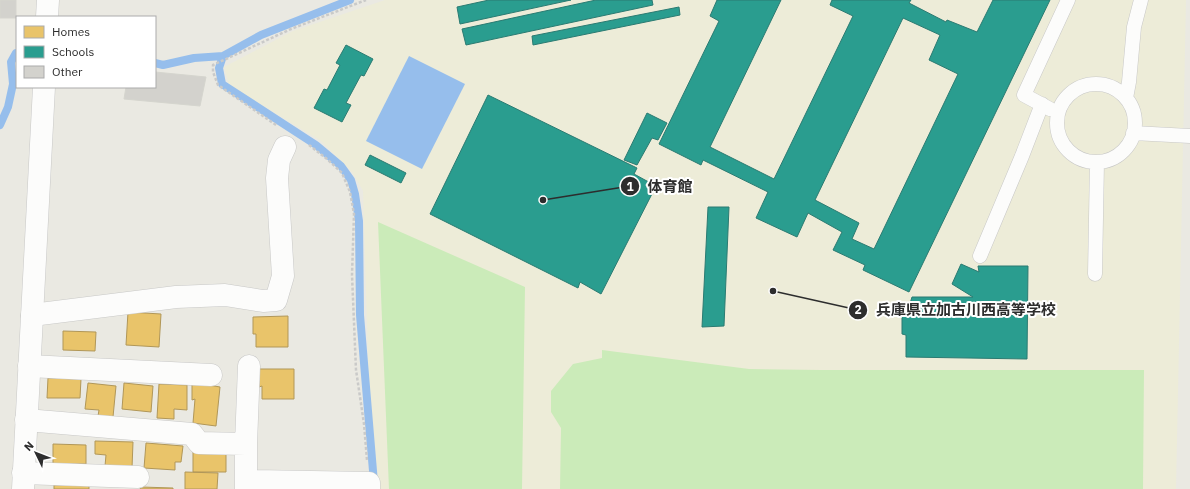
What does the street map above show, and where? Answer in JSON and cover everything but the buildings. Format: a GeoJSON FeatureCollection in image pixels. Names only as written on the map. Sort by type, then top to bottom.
{"type":"FeatureCollection","features":[{"type":"Feature","properties":{"kind":"street"},"geometry":{"type":"LineString","coordinates":[[47,16],[48,0]]}},
{"type":"Feature","properties":{"kind":"street"},"geometry":{"type":"LineString","coordinates":[[44,88],[23,481],[138,477]]}},
{"type":"Feature","properties":{"kind":"street"},"geometry":{"type":"LineString","coordinates":[[32,315],[176,297],[225,295],[262,301],[276,300],[283,276],[268,178],[279,160],[283,138]]}},
{"type":"Feature","properties":{"kind":"street"},"geometry":{"type":"LineString","coordinates":[[29,366],[211,375]]}},
{"type":"Feature","properties":{"kind":"street"},"geometry":{"type":"LineString","coordinates":[[249,366],[246,444],[247,485],[369,486]]}},
{"type":"Feature","properties":{"kind":"street"},"geometry":{"type":"LineString","coordinates":[[26,420],[192,434],[199,443],[246,444]]}},
{"type":"Feature","properties":{"kind":"lane"},"geometry":{"type":"LineString","coordinates":[[1058,113],[1024,95],[1068,0]]}},
{"type":"Feature","properties":{"kind":"lane"},"geometry":{"type":"LineString","coordinates":[[1126,98],[1134,27],[1141,0]]}},
{"type":"Feature","properties":{"kind":"lane"},"geometry":{"type":"LineString","coordinates":[[1094,84],[1106,85],[1117,90],[1126,98],[1133,109],[1135,121],[1133,134],[1128,145],[1120,154],[1109,160],[1097,162],[1085,161],[1074,156],[1065,148],[1059,137],[1056,125],[1058,113],[1063,101],[1071,92],[1082,86],[1094,84]]}},
{"type":"Feature","properties":{"kind":"lane"},"geometry":{"type":"LineString","coordinates":[[980,256],[1042,104]]}},
{"type":"Feature","properties":{"kind":"lane"},"geometry":{"type":"LineString","coordinates":[[1133,134],[1190,136]]}},
{"type":"Feature","properties":{"kind":"lane"},"geometry":{"type":"LineString","coordinates":[[1096,274],[1097,162]]}},
{"type":"Feature","properties":{"kind":"path"},"geometry":{"type":"LineString","coordinates":[[283,138],[218,85],[213,72],[213,65],[291,29],[366,0]]}},
{"type":"Feature","properties":{"kind":"path"},"geometry":{"type":"LineString","coordinates":[[307,144],[342,172],[352,200],[354,214],[352,275],[356,370],[364,424],[369,486]]}},
{"type":"Feature","properties":{"kind":"shaded area"},"geometry":{"type":"Polygon","coordinates":[[[385,0],[1186,0],[1176,489],[379,489],[369,392],[363,191],[352,172],[321,141],[229,85],[224,67],[293,31],[385,0]]]}},
{"type":"Feature","properties":{"kind":"green space"},"geometry":{"type":"Polygon","coordinates":[[[378,222],[525,287],[522,489],[389,489],[378,222]]]}},
{"type":"Feature","properties":{"kind":"green space"},"geometry":{"type":"Polygon","coordinates":[[[602,350],[749,369],[1144,370],[1143,489],[560,489],[561,428],[551,412],[551,391],[573,364],[602,358],[602,350]]]}},
{"type":"Feature","properties":{"kind":"water"},"geometry":{"type":"Polygon","coordinates":[[[409,56],[465,84],[422,169],[366,141],[409,56]]]}},
{"type":"Feature","properties":{"kind":"waterway"},"geometry":{"type":"LineString","coordinates":[[156,63],[163,65],[194,58],[223,56],[261,35],[350,0]]}},
{"type":"Feature","properties":{"kind":"waterway"},"geometry":{"type":"LineString","coordinates":[[0,125],[8,107],[13,84],[11,62],[16,53]]}},
{"type":"Feature","properties":{"kind":"waterway"},"geometry":{"type":"LineString","coordinates":[[223,56],[219,68],[222,84],[316,145],[341,166],[351,180],[355,194],[359,221],[360,315],[374,483]]}},
{"type":"Feature","properties":{"kind":"place","name":"体育館"},"geometry":{"type":"Point","coordinates":[543,200]}},
{"type":"Feature","properties":{"kind":"place","name":"兵庫県立加古川西高等学校"},"geometry":{"type":"Point","coordinates":[773,291]}}]}
